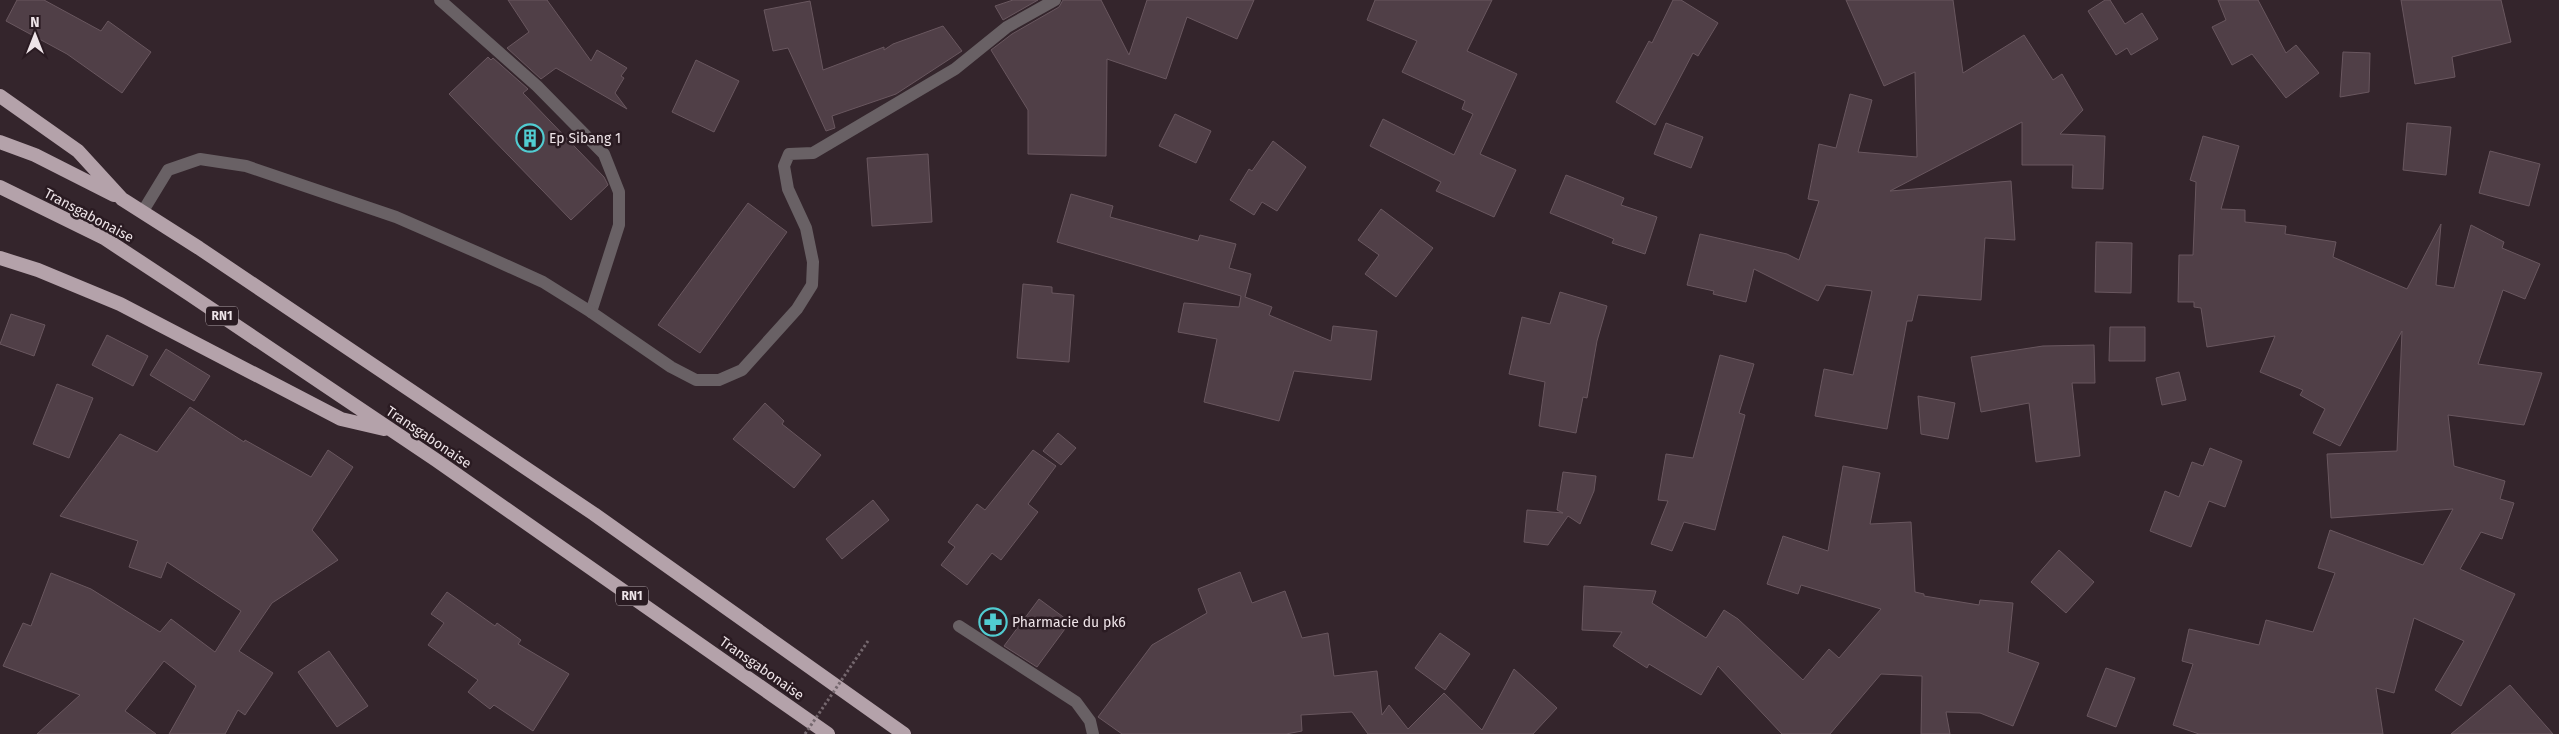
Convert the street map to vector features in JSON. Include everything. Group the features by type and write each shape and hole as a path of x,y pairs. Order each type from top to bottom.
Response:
{"highway":[{"path":"0,96 78,151 122,199"},
{"name":"Transgabonaise","path":"0,142 35,156 143,211 594,514 904,734"},
{"name":"Transgabonaise","path":"0,187 104,238 391,430 828,734"},
{"path":"0,258 38,270 120,304 341,419 391,430"}],"street":[{"path":"440,0 537,86 604,154 618,192 618,225 591,312"},
{"path":"143,211 168,170 200,159 246,166 396,216 543,282 591,312 671,367 696,380 719,380 742,370 797,309 812,285 812,262 806,228 788,189 784,166 789,154 813,153 955,68 1007,27 1055,0"},
{"path":"959,626 1076,702 1090,722 1093,734"}],"path":[{"path":"805,734 868,641"}],"building":[{"path":"17,0 44,0 101,31 108,21 151,52 122,93 67,54 6,21"},
{"path":"508,0 547,0 591,61 597,50 627,68 621,76 624,78 615,93 627,109 556,68 541,79 507,48 529,32"},
{"path":"1013,0 1038,0 1003,20 995,6"},
{"path":"1063,0 1101,0 1129,55 1147,0 1254,0 1237,39 1187,17 1166,79 1107,59 1106,156 1028,154 1028,110 991,50 1012,34 1059,7"},
{"path":"1375,0 1492,0 1467,51 1517,74 1480,154 1516,170 1494,217 1436,191 1441,182 1370,146 1383,119 1454,155 1473,114 1462,109 1465,101 1402,72 1417,41 1367,20"},
{"path":"1673,0 1681,0 1718,23 1698,56 1693,53 1655,125 1616,102 1649,41 1652,43"},
{"path":"1846,0 1953,0 1963,73 2024,35 2053,80 2062,74 2083,110 2060,134 2105,136 2103,189 2072,188 2073,165 2022,165 2022,122 1890,191 2011,181 2015,240 1985,238 1981,300 1918,295 1912,321 1907,321 1887,429 1815,416 1824,369 1853,375 1872,291 1826,285 1818,301 1754,269 1746,302 1713,294 1714,291 1687,285 1700,234 1787,254 1799,260 1819,201 1808,199 1819,144 1836,148 1850,94 1872,100 1858,152 1917,157 1915,72 1884,86"},
{"path":"2105,0 2110,0 2125,24 2142,13 2158,39 2131,55 2127,48 2116,55 2088,11"},
{"path":"2218,0 2258,0 2286,53 2296,45 2319,73 2286,98 2252,54 2232,65 2212,27 2226,20"},
{"path":"2401,0 2501,0 2511,42 2452,57 2455,77 2415,84"},
{"path":"810,1 823,70 884,47 884,50 893,44 943,26 962,51 896,94 832,116 835,128 826,131 788,48 773,51 764,10"},
{"path":"2343,52 2370,53 2369,92 2340,97"},
{"name":"Ep Sibang 1","path":"488,57 491,60 493,58 528,89 523,93 604,177 608,185 571,220 449,94"},
{"path":"696,60 739,81 714,132 672,112"},
{"path":"1175,114 1211,131 1196,163 1159,146"},
{"path":"1666,123 1703,137 1691,168 1654,154"},
{"path":"2407,123 2451,127 2446,175 2403,170"},
{"path":"2203,136 2239,146 2221,209 2245,210 2245,222 2286,226 2285,234 2336,242 2333,257 2407,289 2441,224 2436,285 2454,288 2471,225 2504,242 2502,248 2540,264 2525,299 2503,290 2478,364 2542,373 2524,425 2448,415 2454,466 2505,481 2500,499 2514,503 2502,539 2481,532 2460,569 2515,594 2461,706 2435,690 2464,641 2414,618 2394,693 2376,688 2383,734 2199,734 2173,725 2193,664 2182,661 2189,629 2259,645 2266,620 2313,632 2335,573 2318,568 2330,530 2423,565 2453,509 2331,518 2327,454 2397,451 2402,331 2340,446 2313,433 2325,409 2300,395 2303,390 2260,372 2275,336 2207,347 2201,308 2194,307 2194,302 2178,302 2179,255 2193,255 2196,182 2190,180"},
{"path":"1273,141 1306,167 1277,211 1262,202 1254,215 1230,200 1249,169 1252,171"},
{"path":"2490,151 2540,164 2529,206 2479,193"},
{"path":"928,154 932,222 872,226 867,158"},
{"path":"1566,175 1624,198 1621,205 1657,217 1645,254 1612,243 1614,239 1550,213"},
{"path":"1071,194 1113,206 1110,217 1198,241 1200,235 1236,244 1229,268 1251,274 1245,297 1272,307 1269,315 1331,341 1333,326 1377,331 1371,380 1294,371 1279,421 1204,402 1217,339 1178,332 1184,303 1239,307 1241,296 1057,242"},
{"path":"748,203 787,232 700,353 658,325"},
{"path":"1381,209 1433,248 1396,297 1365,274 1379,255 1358,240"},
{"path":"2096,242 2132,243 2131,293 2095,292"},
{"path":"1023,284 1052,287 1052,293 1074,295 1069,362 1017,358"},
{"path":"1560,292 1607,306 1597,341 1587,398 1583,397 1576,433 1539,426 1545,382 1509,374 1522,317 1550,324"},
{"path":"11,314 45,325 34,356 0,344"},
{"path":"2110,327 2145,327 2145,361 2109,361"},
{"path":"107,335 148,356 133,386 92,365"},
{"path":"2094,345 2095,383 2072,383 2080,456 2036,462 2029,403 1981,412 1971,357 2043,346"},
{"path":"166,349 210,376 194,401 150,375"},
{"path":"1720,355 1754,364 1739,413 1745,415 1715,530 1684,522 1672,551 1651,544 1668,501 1658,500 1666,454 1693,458"},
{"path":"2179,372 2186,400 2162,405 2156,378"},
{"path":"57,384 93,398 69,458 33,444"},
{"path":"1918,396 1955,403 1948,439 1921,434"},
{"path":"765,403 784,421 782,424 821,455 794,488 733,439"},
{"path":"190,407 244,442 245,440 311,477 328,450 353,467 312,530 338,560 272,603 239,651 273,673 245,715 238,710 225,734 169,734 196,686 164,661 125,711 156,734 37,734 80,695 3,666 23,623 31,626 51,573 91,589 160,632 171,619 215,652 241,611 167,562 161,578 129,567 138,541 60,516 120,434 157,452"},
{"path":"1058,433 1076,448 1061,465 1043,451"},
{"path":"2210,448 2242,461 2225,507 2209,501 2191,547 2150,531 2165,491 2179,497 2192,462 2203,466"},
{"path":"1033,450 1056,466 1028,504 1038,512 1001,560 992,553 967,585 941,565 955,547 948,542 977,504 985,510"},
{"path":"1843,466 1880,473 1870,524 1911,522 1915,592 1924,594 1924,596 1979,605 1980,600 2013,603 2008,652 2039,663 2013,726 1980,713 1946,712 1950,734 1921,734 1922,676 1881,674 1830,734 1782,734 1718,666 1701,695 1649,664 1647,668 1613,646 1622,632 1582,630 1584,586 1656,591 1652,603 1706,638 1724,610 1738,619 1803,680 1829,649 1839,658 1881,609 1801,585 1798,594 1767,584 1783,536 1828,551"},
{"path":"1563,472 1596,476 1594,491 1580,524 1568,516 1548,545 1524,542 1527,510 1563,513 1557,510"},
{"path":"873,500 889,520 842,559 826,539"},
{"path":"2059,550 2094,582 2066,613 2031,582"},
{"path":"1240,572 1252,603 1285,591 1302,638 1328,633 1334,676 1377,671 1382,715 1389,705 1408,729 1444,693 1482,730 1514,669 1557,708 1533,734 1368,734 1352,712 1301,715 1302,731 1286,734 1122,734 1098,717 1152,645 1207,613 1198,589"},
{"path":"447,592 495,626 497,623 521,640 518,644 569,674 533,731 494,705 490,709 468,692 478,680 428,645 444,623 431,614"},
{"path":"1039,599 1070,622 1037,667 1004,646"},
{"path":"1440,633 1470,654 1445,690 1415,668"},
{"path":"329,651 368,706 337,727 298,672"},
{"path":"2106,668 2135,678 2116,727 2087,716"},
{"path":"2510,685 2553,734 2451,734"}],"place":[{"name":"Ep Sibang 1","path":"530,138"},
{"name":"Pharmacie du pk6","path":"993,622"}]}
